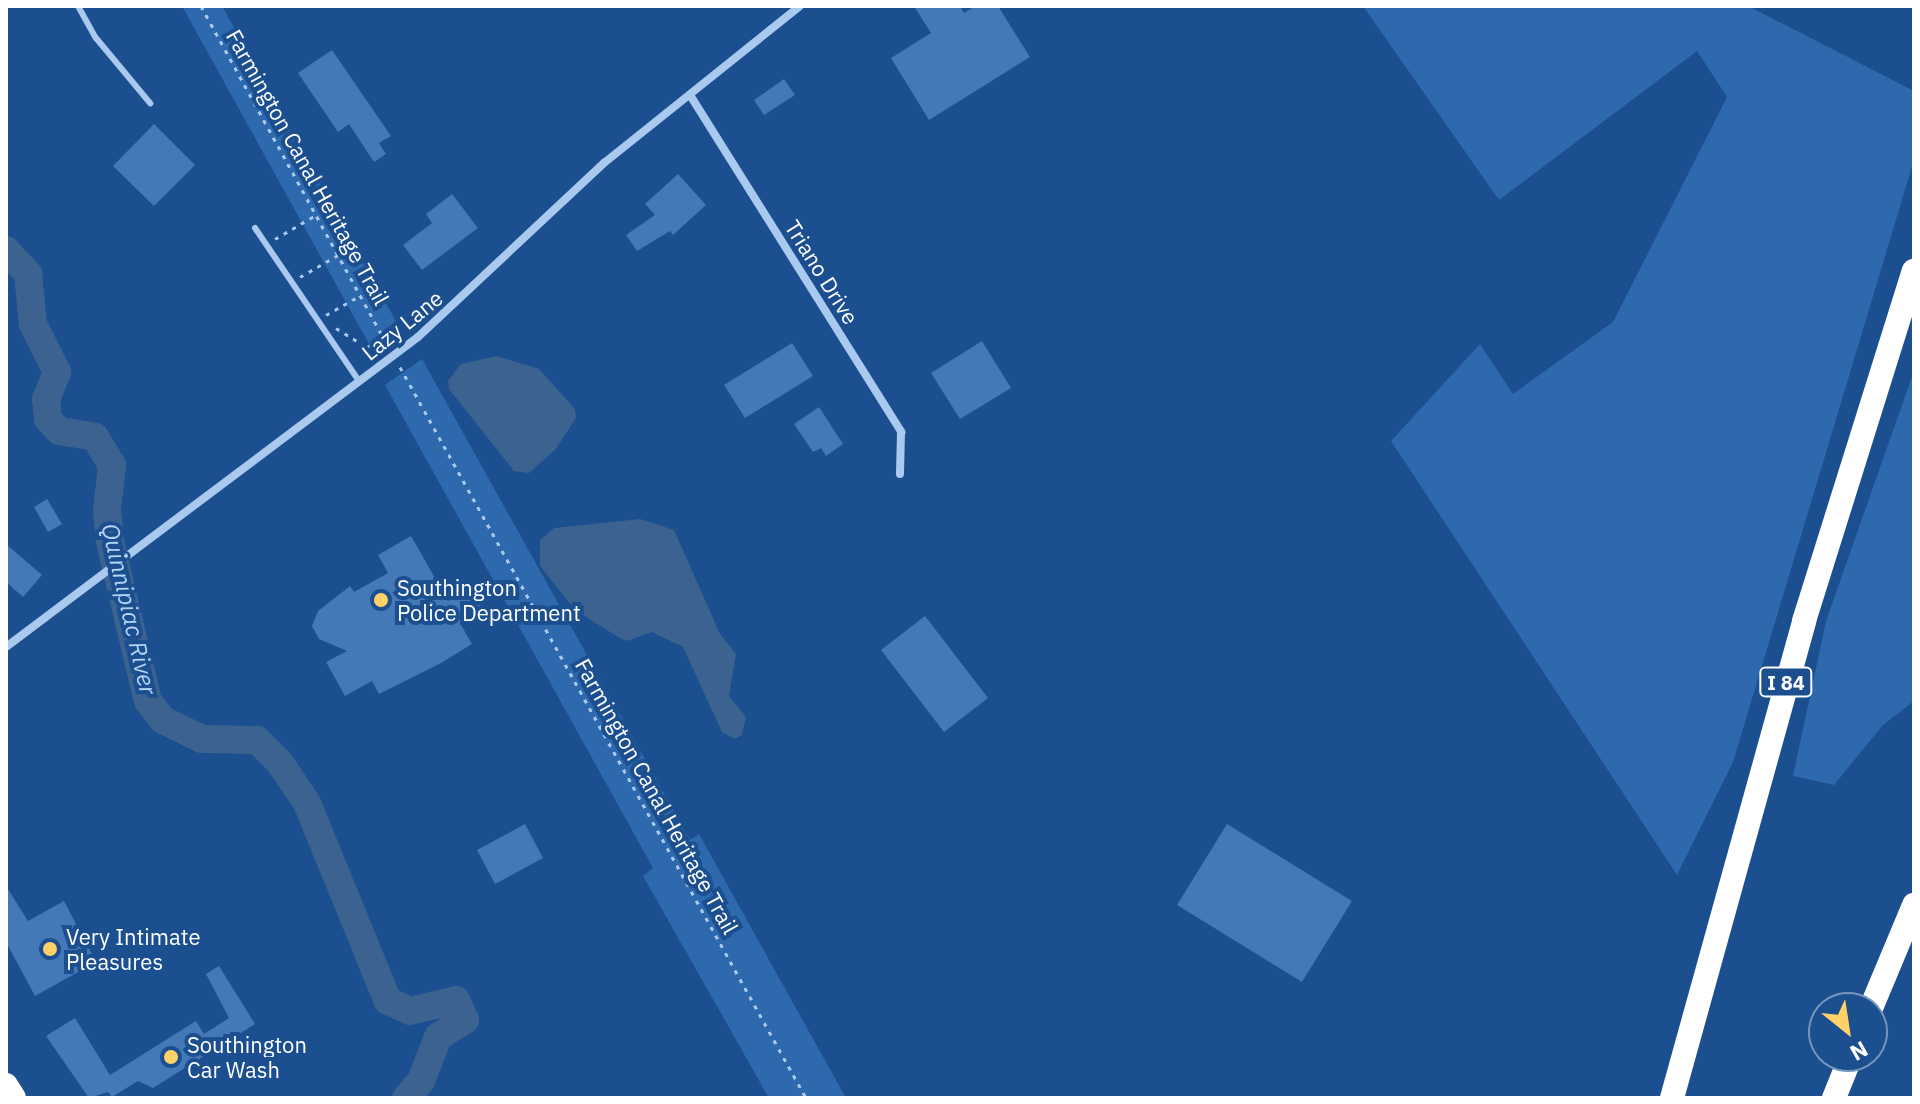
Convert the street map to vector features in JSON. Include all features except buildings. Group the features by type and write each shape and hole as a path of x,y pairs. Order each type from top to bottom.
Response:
{"highway":[{"name":"I 84","path":"1672,1098 1804,621 1914,271"},
{"path":"1878,992 1914,905"},
{"path":"1834,1098 1845,1072"},
{"path":"6,1085 14,1098"}],"street":[{"name":"Lazy Lane","path":"6,647 394,356 446,314 604,163 800,6"},
{"name":"Triano Drive","path":"690,95 901,432 900,474"}],"lane":[{"path":"78,6 96,38 150,103"},
{"path":"255,228 323,321 359,381"}],"path":[{"name":"Farmington Canal Heritage Trail","path":"201,6 806,1098"},
{"path":"267,244 316,215"},
{"path":"295,280 338,255"},
{"path":"361,295 323,321 367,347 384,339"}],"shaded area":[{"path":"182,6 222,6 402,332 374,353"},
{"path":"1363,6 1748,6 1914,91 1914,160 1733,762 1677,875 1391,441 1480,344 1513,394 1613,322 1727,97 1697,51 1499,200"},
{"path":"497,356 539,369 575,409 576,418 555,450 529,473 514,471 449,389 448,381 461,364"},
{"path":"422,359 690,840 699,834 846,1098 769,1098 643,876 653,868 385,385"},
{"path":"1914,371 1914,701 1883,725 1834,785 1793,776 1826,621"},
{"path":"640,519 674,530 720,634 736,654 729,696 746,717 742,735 735,739 722,732 683,647 652,632 627,641 618,637 575,610 540,566 540,540 554,528"}],"waterway":[{"name":"Quinnipiac River","path":"6,250 28,274 33,324 57,372 46,399 48,419 59,431 95,437 112,465 107,511 110,542 148,701 163,720 202,739 257,740 280,763 307,803 388,1001 410,1011 456,1000 465,1020 438,1037 421,1081 406,1098"}],"place":[{"name":"Southington Police Department","path":"381,600"},
{"name":"Very Intimate Pleasures","path":"50,949"},
{"name":"Southington Car Wash","path":"171,1057"}]}
